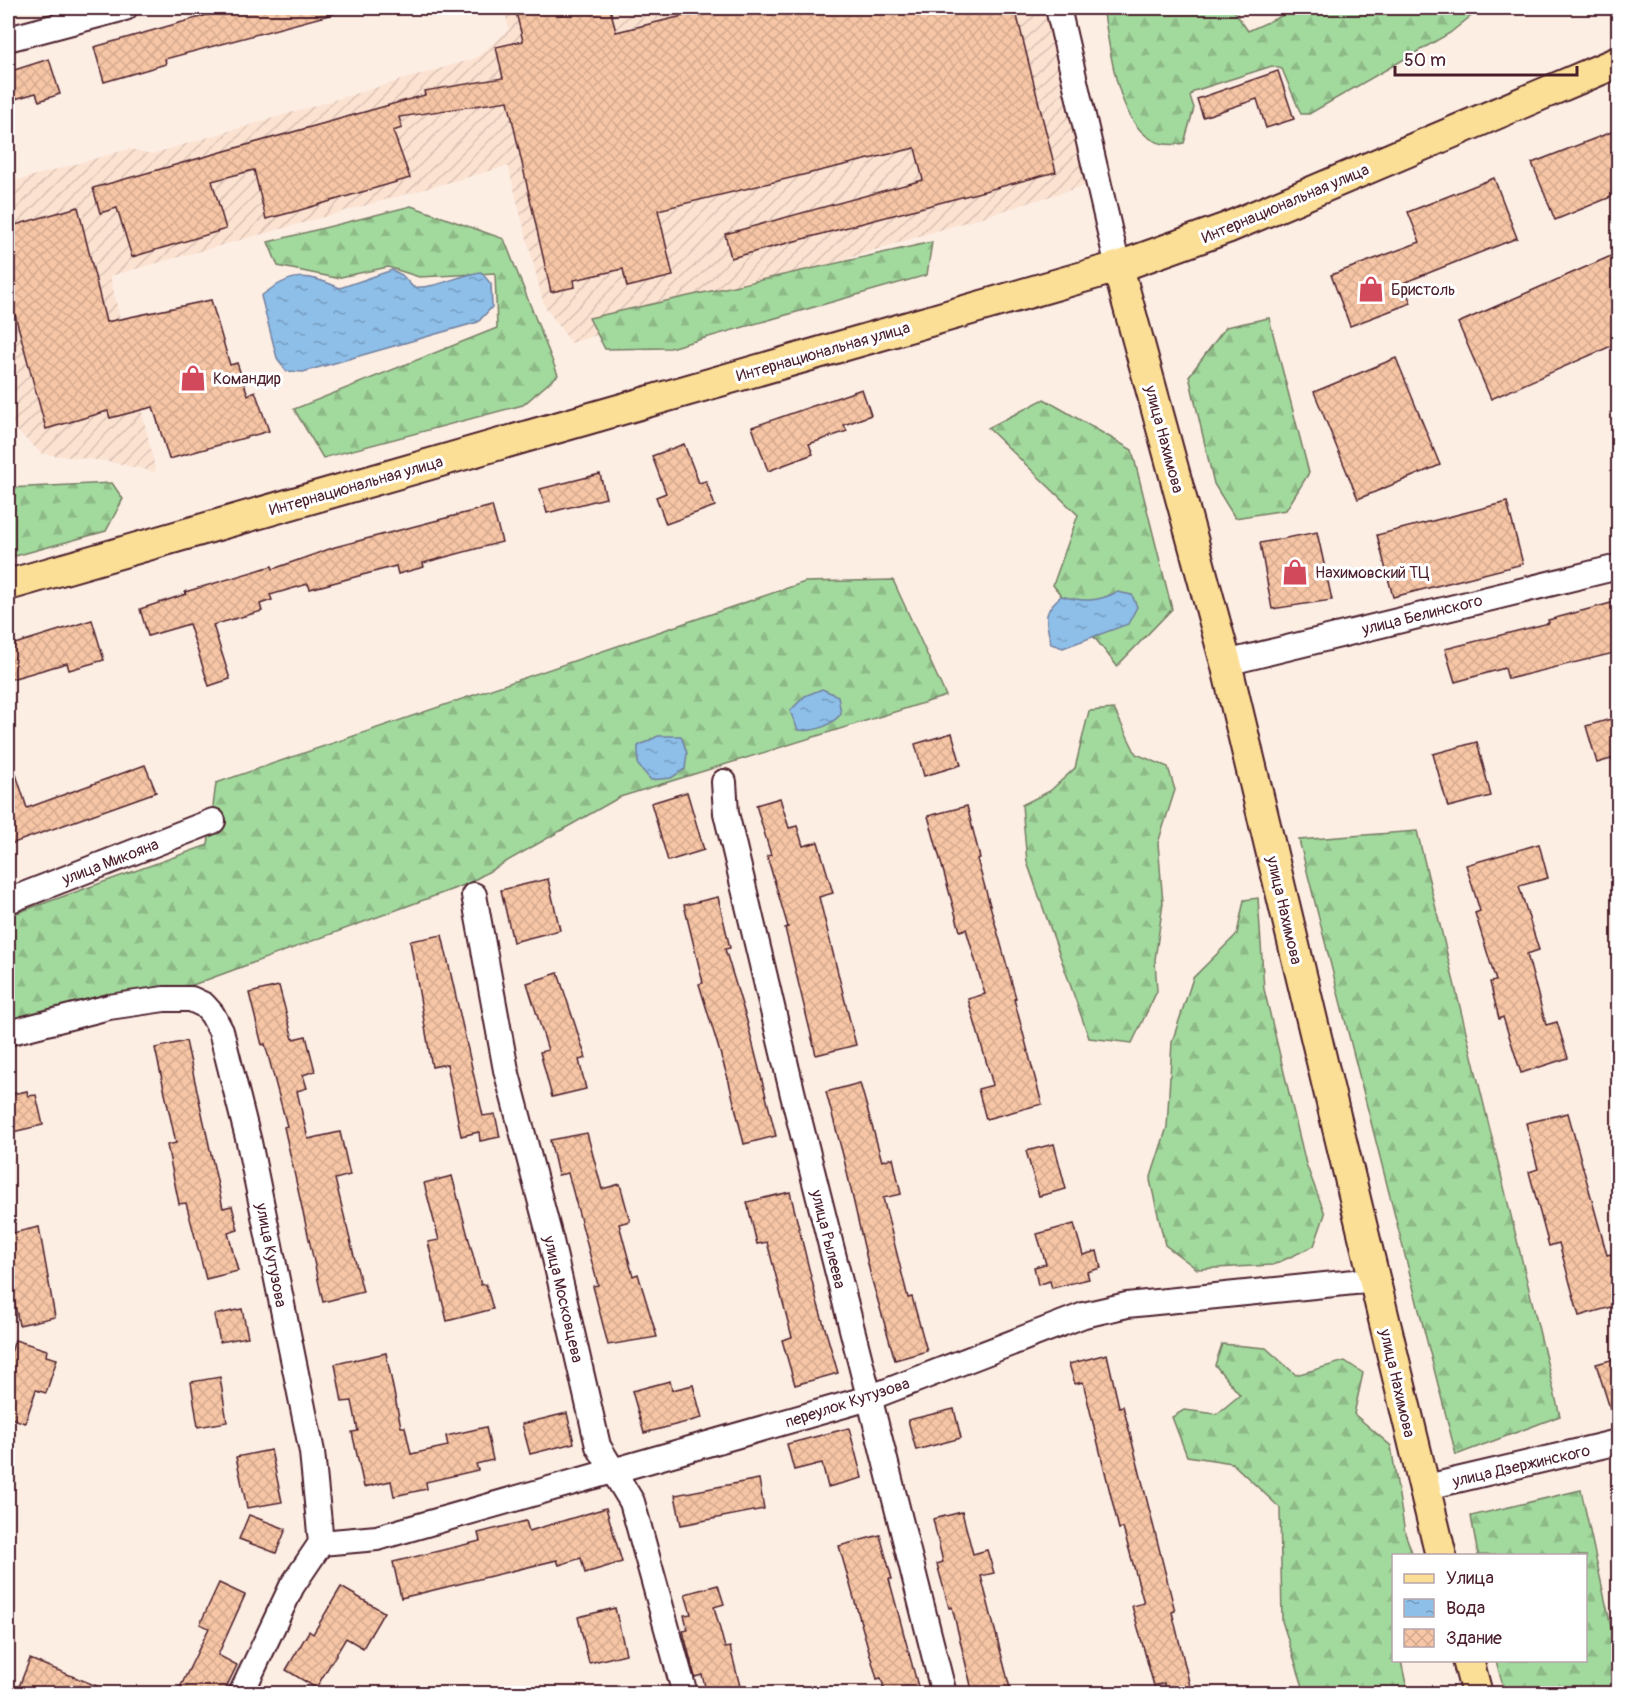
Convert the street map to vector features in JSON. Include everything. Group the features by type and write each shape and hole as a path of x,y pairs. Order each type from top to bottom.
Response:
{"main road":[{"name":"Интернациональная улица","path":"8,585 1118,267 1227,228 1618,62"},
{"name":"улица Нахимова","path":"1118,267 1226,663 1440,1554"},
{"path":"1469,1662 1477,1694"}],"street":[{"path":"8,39 125,8"},
{"path":"1058,8 1118,267"},
{"name":"улица Белинского","path":"1226,663 1618,567"},
{"name":"улица Рылеева","path":"724,782 726,813 731,836 869,1398 945,1694"},
{"name":"улица Микояна","path":"8,901 213,821"},
{"name":"улица Московцева","path":"474,895 506,1070 551,1241 598,1446 632,1502 685,1694"},
{"name":"улица Кутузова","path":"8,1033 109,1007 164,999 191,999 204,1005 212,1014 221,1031 266,1222 312,1452 321,1543"},
{"name":"переулок Кутузова","path":"321,1543 377,1538 613,1473 869,1398 1084,1315 1127,1305 1374,1280"},
{"name":"улица Дзержинского","path":"1423,1488 1618,1442"},
{"path":"241,1694 292,1586 321,1543"}],"shaded area":[{"path":"504,8 1058,8 1100,181 571,343 544,305 508,166 110,276 156,472 106,461 42,454 13,427 8,417 8,183 129,149 152,154 476,58 509,30"}],"green space":[{"path":"1103,8 1232,8 1248,31 1299,8 1481,8 1450,33 1309,114 1301,114 1282,69 1272,66 1194,91 1190,96 1194,108 1184,143 1162,144 1145,135 1131,118 1115,73"},
{"path":"411,206 504,239 558,375 523,405 323,458 294,409 497,328 495,273 419,277 388,267 336,278 278,266 268,242"},
{"path":"932,242 927,275 670,348 605,349 589,318"},
{"path":"1269,318 1309,473 1286,510 1235,518 1214,484 1189,376 1226,327"},
{"path":"1044,399 1132,450 1172,609 1117,666 1053,585 1078,515 988,428"},
{"path":"112,483 123,499 106,531 8,558 8,488"},
{"path":"893,580 946,696 620,797 467,884 190,986 8,1025 8,916 208,845 216,783 805,582"},
{"path":"1114,709 1136,754 1168,767 1175,790 1158,843 1163,903 1155,960 1157,991 1132,1043 1089,1038 1027,862 1022,805 1050,791 1075,768 1089,711"},
{"path":"1417,831 1560,1416 1456,1455 1299,840"},
{"path":"1258,898 1264,989 1306,1164 1325,1214 1314,1246 1273,1265 1197,1269 1165,1245 1150,1180 1167,1127 1172,1042 1193,978 1237,934 1244,900"},
{"path":"1222,1344 1266,1348 1296,1375 1345,1361 1363,1373 1354,1414 1391,1446 1405,1533 1413,1554 1392,1554 1392,1662 1401,1662 1408,1693 1305,1693 1282,1621 1280,1508 1232,1463 1187,1456 1172,1417 1184,1410 1217,1414 1240,1395 1215,1365"},
{"path":"1581,1490 1618,1659 1618,1693 1505,1693 1496,1662 1587,1662 1587,1554 1478,1554 1471,1516"}],"water":[{"path":"392,270 402,275 413,287 430,286 481,272 491,284 492,307 478,322 303,372 286,371 277,358 261,296 290,279 299,277 340,288"},
{"path":"1117,592 1132,595 1137,607 1128,624 1063,648 1051,644 1048,612 1061,596 1090,600"},
{"path":"822,689 838,696 841,714 821,728 798,730 790,711 805,696"},
{"path":"658,736 681,736 687,753 685,769 671,778 651,780 638,765 638,746"}],"building":[{"path":"232,8 332,8 333,14 165,59 166,64 104,82 94,47"},
{"path":"515,8 610,8 616,32 716,8 1015,8 1056,172 731,258 725,234 923,180 915,148 658,210 673,276 627,287 623,269 574,280 575,287 551,292 508,101 399,117 402,128 393,131 410,178 297,211 266,219 254,170 212,181 226,229 132,257 117,208 100,213 93,188 425,95 424,91 503,78 496,47 523,41"},
{"path":"49,59 60,94 39,101 36,93 8,101 8,72"},
{"path":"1278,71 1294,119 1266,128 1257,99 1203,117 1197,99"},
{"path":"1614,131 1618,141 1618,194 1555,220 1532,163"},
{"path":"1494,178 1517,238 1403,283 1411,303 1350,326 1331,275 1420,242 1408,212"},
{"path":"78,207 106,322 211,300 230,365 237,363 248,395 255,391 269,431 169,459 153,407 110,418 108,411 46,429 8,289 8,227"},
{"path":"1618,253 1618,343 1491,399 1458,323"},
{"path":"1396,358 1440,465 1358,499 1314,392"},
{"path":"862,389 871,415 844,425 847,431 809,444 813,454 768,471 752,427"},
{"path":"684,444 699,483 706,481 715,506 666,524 656,497 666,493 652,456"},
{"path":"600,474 606,498 547,513 540,489"},
{"path":"1507,502 1523,564 1393,597 1377,535"},
{"path":"492,506 502,542 423,563 424,567 398,574 396,566 310,589 308,584 270,595 272,600 260,604 262,611 213,625 230,679 209,686 189,624 148,636 140,609 186,594 185,592 272,566 273,569 335,547"},
{"name":"Нахимовский ТЦ","path":"1317,532 1332,600 1272,609 1260,543"},
{"path":"1615,602 1618,613 1618,652 1508,679 1505,668 1455,682 1445,649 1549,623 1548,620"},
{"path":"92,620 104,660 69,670 67,663 8,680 8,646"},
{"path":"1618,717 1618,757 1597,763 1586,726"},
{"path":"952,733 961,765 924,776 915,744"},
{"path":"1477,742 1491,796 1448,807 1433,754"},
{"path":"11,759 27,808 145,765 156,792 8,845 8,760"},
{"path":"687,792 704,850 668,861 651,803"},
{"path":"780,798 789,828 797,826 803,846 818,842 833,893 819,897 856,1045 816,1055 785,928 788,927 767,856 771,855 756,805"},
{"path":"967,806 980,858 977,859 1016,998 1014,999 1042,1104 986,1119 978,1089 993,1085 968,999 985,994 966,929 960,931 928,816"},
{"path":"1539,844 1548,878 1519,886 1539,950 1527,954 1546,1025 1557,1022 1568,1058 1521,1073 1503,1017 1499,1019 1490,982 1496,981 1475,913 1480,911 1466,865"},
{"path":"548,879 560,930 513,942 501,890"},
{"path":"718,897 730,948 725,949 747,1021 776,1136 744,1144 729,1082 699,984 703,983 684,905"},
{"path":"442,935 483,1116 495,1114 500,1137 480,1141 479,1132 461,1136 447,1064 432,1067 410,941"},
{"path":"558,973 586,1058 579,1060 586,1089 552,1097 540,1052 548,1050 527,983"},
{"path":"279,986 293,1039 306,1036 315,1071 303,1075 307,1088 297,1091 308,1139 340,1132 350,1175 335,1179 363,1292 323,1302 284,1127 287,1126 249,993"},
{"path":"186,1041 223,1208 232,1206 238,1230 228,1233 238,1271 206,1279 186,1203 179,1204 167,1145 176,1143 155,1048"},
{"path":"860,1083 882,1161 893,1158 901,1194 883,1198 908,1298 912,1297 927,1351 895,1360 871,1277 826,1092"},
{"path":"27,1091 28,1096 36,1095 43,1125 8,1133 8,1095"},
{"path":"1568,1113 1607,1255 1611,1254 1618,1284 1618,1305 1579,1316 1559,1243 1549,1246 1529,1172 1538,1169 1526,1123"},
{"path":"587,1133 602,1189 620,1184 630,1221 619,1224 633,1276 638,1274 657,1337 608,1345 593,1286 598,1285 568,1173 558,1175 550,1140"},
{"path":"1054,1144 1066,1189 1039,1196 1026,1151"},
{"path":"452,1176 481,1285 486,1284 493,1309 447,1321 428,1242 439,1240 424,1183"},
{"path":"790,1192 817,1301 838,1373 795,1385 782,1340 792,1337 767,1242 757,1244 747,1202"},
{"path":"1074,1224 1083,1255 1097,1251 1101,1268 1087,1272 1089,1279 1052,1288 1050,1281 1038,1285 1034,1267 1046,1264 1037,1234"},
{"path":"39,1227 55,1317 19,1325 8,1270 8,1234"},
{"path":"242,1309 248,1337 220,1342 214,1315"},
{"path":"15,1340 47,1350 46,1356 57,1359 46,1393 36,1390 25,1423 8,1417 8,1362"},
{"path":"386,1353 401,1427 405,1427 411,1454 448,1446 446,1436 486,1427 493,1460 476,1464 478,1470 426,1482 427,1489 394,1496 391,1481 364,1487 352,1432 358,1431 352,1401 342,1402 335,1364"},
{"path":"1107,1354 1119,1407 1123,1406 1175,1611 1172,1612 1192,1694 1166,1694 1164,1683 1154,1686 1132,1606 1144,1603 1123,1528 1119,1529 1083,1382 1075,1384 1069,1364"},
{"path":"1618,1358 1618,1420 1614,1421 1596,1364"},
{"path":"220,1377 227,1422 198,1427 191,1382"},
{"path":"670,1381 672,1390 693,1385 702,1418 644,1433 632,1391"},
{"path":"954,1409 961,1438 916,1450 908,1420"},
{"path":"567,1413 574,1443 530,1454 522,1424"},
{"path":"849,1428 862,1478 828,1487 822,1463 794,1470 787,1444"},
{"path":"271,1450 282,1502 247,1508 236,1457"},
{"path":"759,1479 764,1509 681,1525 675,1495"},
{"path":"606,1508 622,1562 585,1573 581,1558 559,1565 557,1560 401,1598 393,1562 480,1541 478,1533 526,1521 529,1531"},
{"path":"962,1512 973,1554 987,1550 994,1573 981,1576 1010,1688 989,1694 973,1694 952,1607 949,1608 937,1564 943,1562 933,1519"},
{"path":"249,1515 286,1529 276,1553 239,1539"},
{"path":"880,1535 892,1579 889,1579 920,1694 886,1694 881,1678 877,1679 839,1546"},
{"path":"219,1583 245,1595 218,1655 237,1665 223,1694 177,1694 209,1628 200,1624"},
{"path":"718,1585 724,1604 714,1607 725,1648 730,1647 742,1694 707,1694 702,1675 695,1677 683,1631 688,1630 684,1615 691,1614 685,1594"},
{"path":"341,1587 384,1612 363,1648 346,1638 316,1688 286,1670 309,1631 313,1634"},
{"path":"615,1608 626,1654 589,1663 578,1617"},
{"path":"30,1659 114,1693 114,1694 16,1694"}],"place":[{"name":"Бристоль","path":"1371,289"},
{"name":"Командир","path":"193,378"},
{"name":"Нахимовский ТЦ","path":"1295,572"}]}
